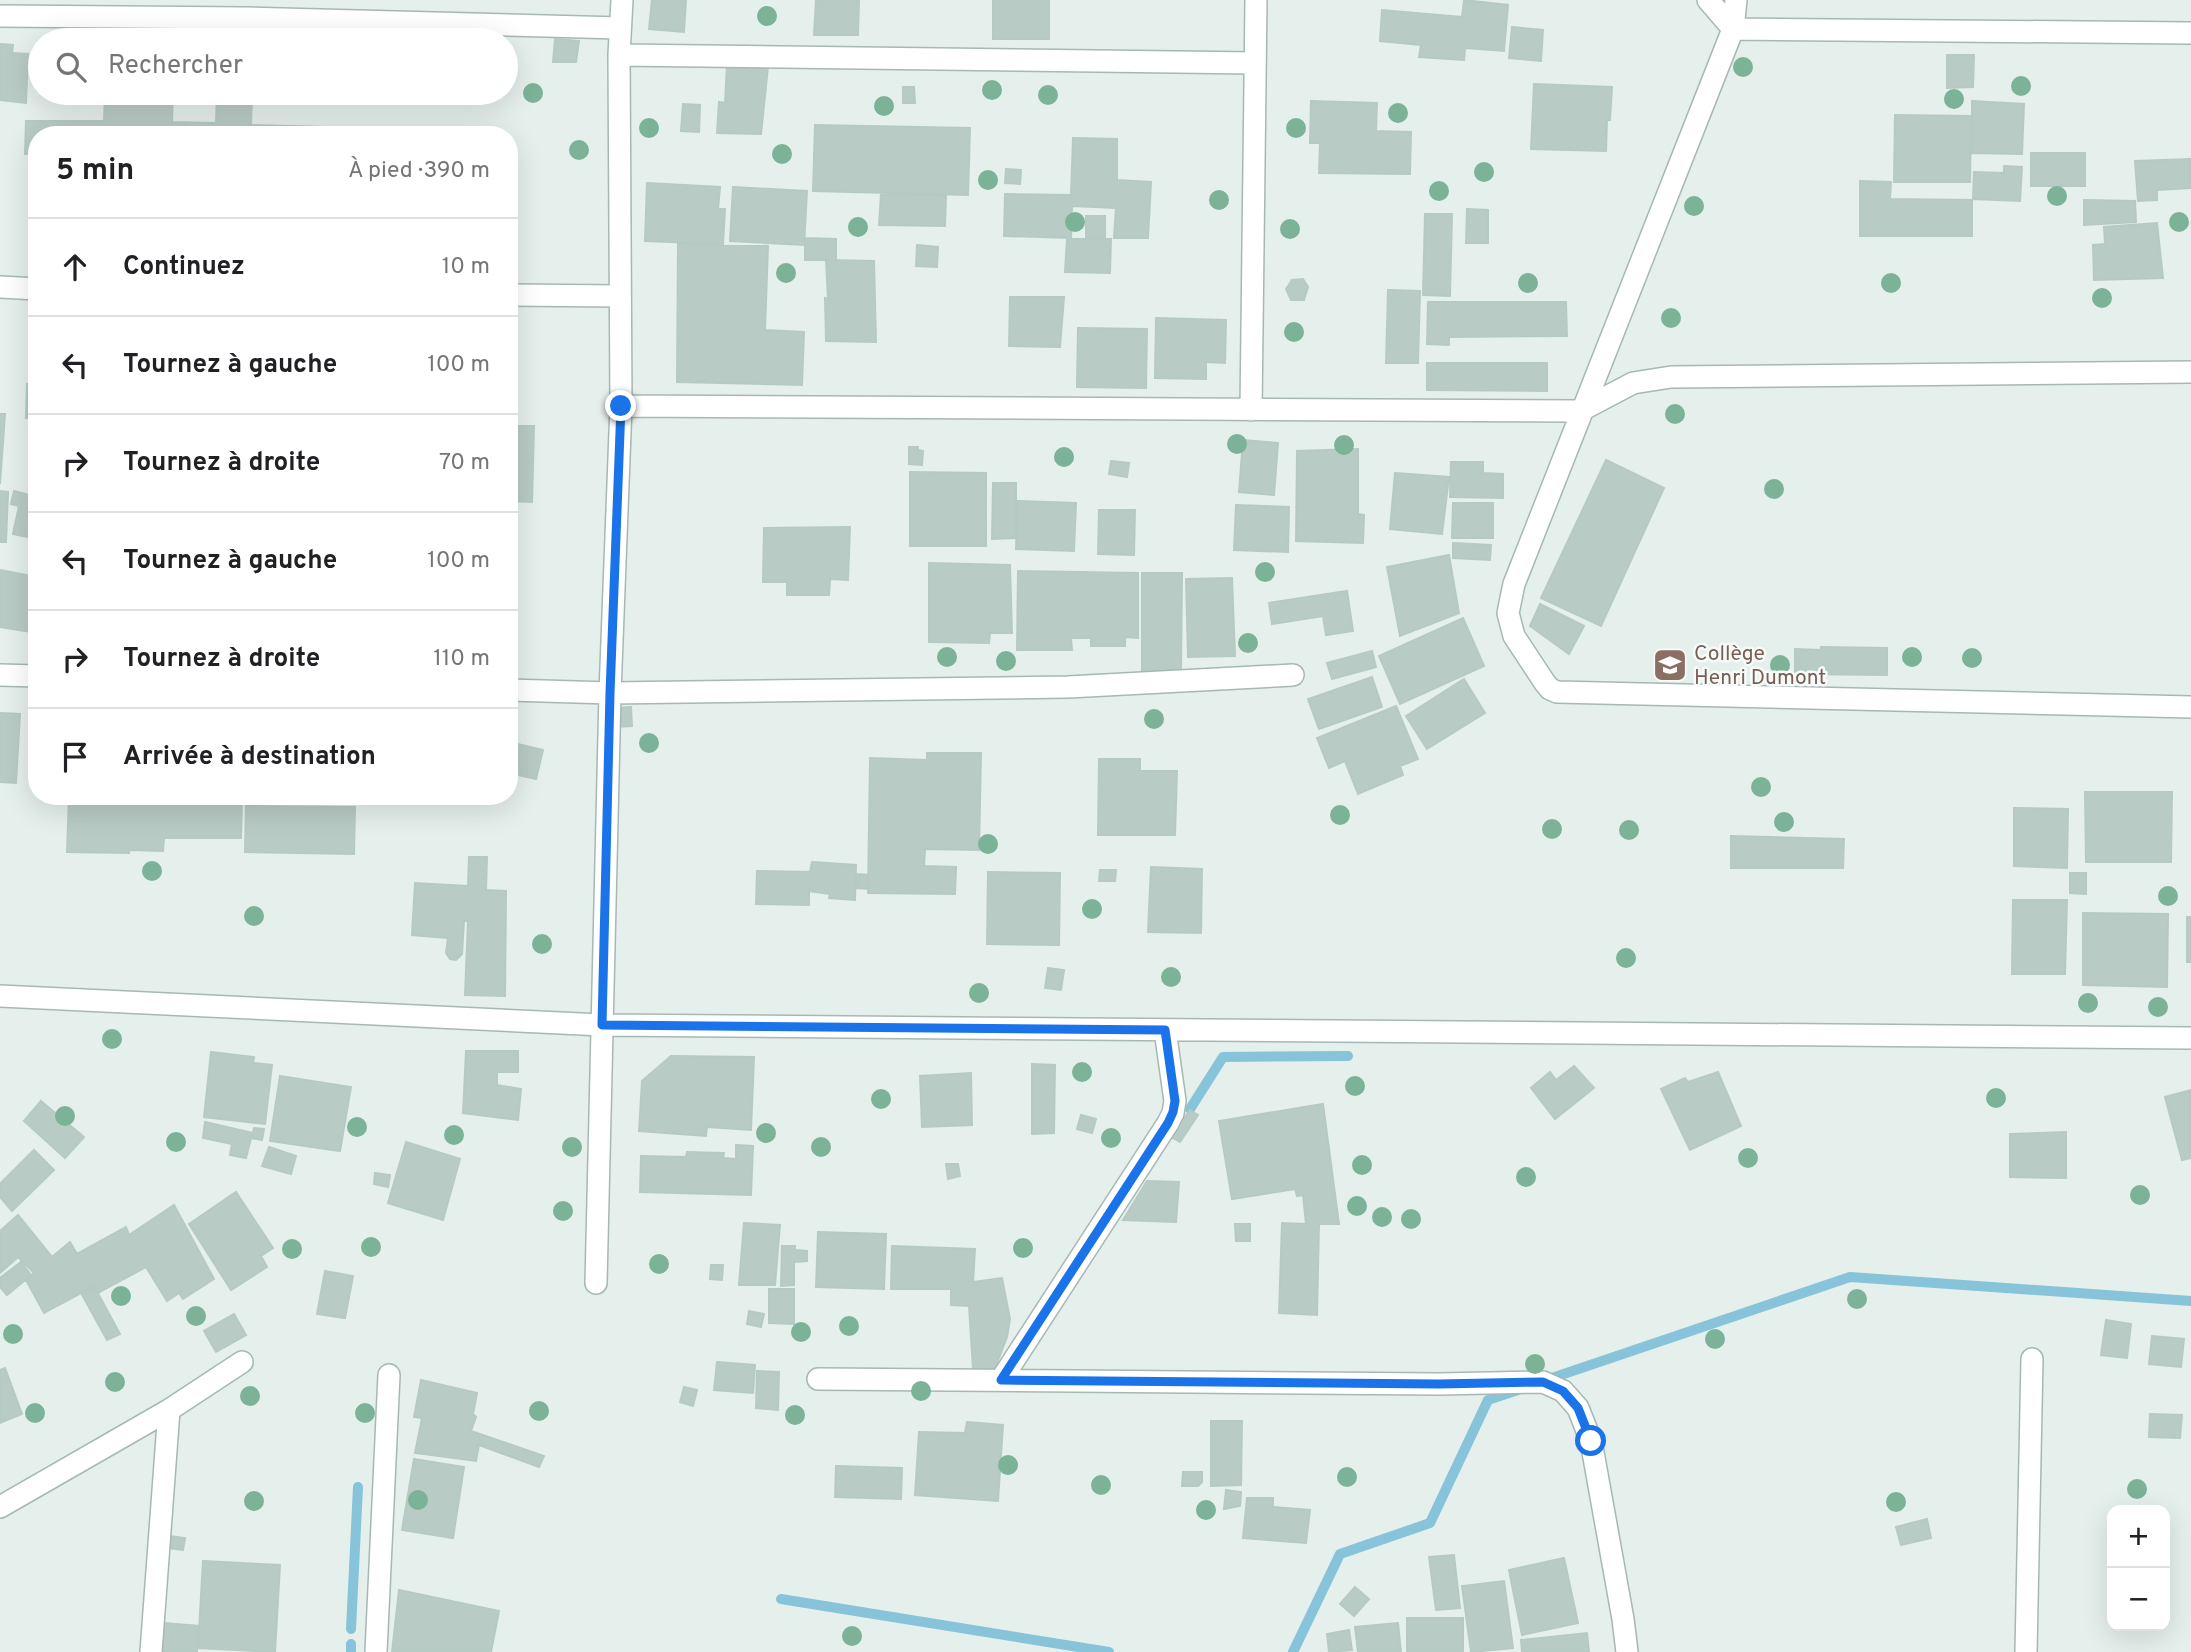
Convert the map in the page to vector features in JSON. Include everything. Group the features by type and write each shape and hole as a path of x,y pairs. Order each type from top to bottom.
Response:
{"street":[{"path":"596,1283 610,693 621,406 619,55 622,0"},
{"path":"1251,410 1256,0"},
{"path":"1708,0 1733,29 2191,33"},
{"path":"1736,0 1733,29 1580,411 1514,584 1508,613 1514,636 1550,689 1557,692 2191,707"},
{"path":"0,16 246,18 620,28"},
{"path":"619,55 1255,63"},
{"path":"0,287 28,289"},
{"path":"518,295 620,296"},
{"path":"621,406 1580,411 1633,383 1671,377 2191,373"},
{"path":"0,675 28,676"},
{"path":"518,690 610,693 1068,687 1293,675"},
{"path":"0,996 602,1025 2191,1038"},
{"path":"1001,1380 1168,1123 1175,1101 1165,1030"},
{"path":"2026,1652 2032,1359"},
{"path":"0,1507 169,1410 243,1362"},
{"path":"376,1652 389,1375"},
{"path":"818,1379 1439,1384 1543,1382 1563,1391 1578,1408 1591,1441 1627,1652"},
{"path":"151,1652 169,1410"}],"building":[{"path":"652,0 686,0 684,32 649,29"},
{"path":"816,0 859,0 858,35 814,35"},
{"path":"993,0 1049,0 1049,39 993,39"},
{"path":"1464,0 1508,5 1504,51 1465,48 1464,60 1419,57 1421,45 1380,41 1382,10 1462,17"},
{"path":"1512,27 1543,30 1541,61 1509,58"},
{"path":"555,39 579,41 576,62 553,62"},
{"path":"0,44 13,45 12,53 28,54 26,103 0,100"},
{"path":"1947,55 1974,55 1973,87 1947,88"},
{"path":"727,65 768,67 761,134 717,133 719,102 725,103"},
{"path":"1534,84 1612,87 1606,151 1531,149"},
{"path":"903,87 914,87 915,103 903,103"},
{"path":"1311,101 1377,103 1376,131 1411,132 1410,174 1319,173 1320,143 1310,143"},
{"path":"1972,101 2024,104 2022,154 1972,153"},
{"path":"683,104 700,105 699,132 681,131"},
{"path":"105,105 173,105 172,122 216,123 217,105 252,105 251,125 288,126 28,126 28,154 25,154 26,121 104,121"},
{"path":"1895,115 1971,116 1970,182 1894,182"},
{"path":"815,125 970,128 968,195 813,191"},
{"path":"1073,138 1117,139 1117,180 1151,182 1148,238 1114,238 1116,208 1072,206 1071,238 1004,236 1005,194 1071,195"},
{"path":"2031,153 2085,153 2085,186 2031,186"},
{"path":"2191,159 2191,188 2157,190 2157,200 2138,201 2135,161"},
{"path":"2004,166 2022,167 2020,201 1973,199 1974,172 2004,173"},
{"path":"1006,169 1021,170 1020,184 1005,183"},
{"path":"1860,181 1891,182 1890,199 1972,200 1972,236 1860,236"},
{"path":"647,183 720,187 718,209 725,209 723,244 645,241"},
{"path":"733,187 807,191 804,245 730,241"},
{"path":"881,194 946,195 945,226 879,225"},
{"path":"2084,200 2135,201 2136,222 2084,225"},
{"path":"1467,209 1488,210 1488,243 1466,243"},
{"path":"1425,214 1452,214 1450,296 1423,295"},
{"path":"1086,216 1105,216 1105,237 1086,237"},
{"path":"2157,223 2163,278 2094,280 2093,245 2105,244 2104,227"},
{"path":"805,238 836,239 836,260 805,260"},
{"path":"1067,239 1111,239 1110,273 1065,272"},
{"path":"678,244 768,246 765,330 804,332 802,385 677,382"},
{"path":"917,245 938,247 937,267 916,266"},
{"path":"826,260 874,261 876,342 826,341"},
{"path":"1303,279 1308,287 1304,300 1291,300 1286,289 1292,280"},
{"path":"1388,290 1420,291 1418,363 1386,363"},
{"path":"1010,297 1064,297 1060,347 1009,346"},
{"path":"1428,302 1566,302 1567,336 1449,337 1449,345 1427,344"},
{"path":"1156,318 1226,320 1225,363 1206,362 1206,379 1155,378"},
{"path":"1078,328 1147,329 1146,388 1077,387"},
{"path":"1427,363 1547,363 1547,391 1427,390"},
{"path":"27,384 28,418 26,418"},
{"path":"0,414 5,414 0,484"},
{"path":"518,426 534,426 532,502 518,501"},
{"path":"1243,440 1278,443 1274,495 1239,492"},
{"path":"909,447 918,447 918,450 923,451 922,465 909,464"},
{"path":"1358,449 1358,514 1364,515 1363,543 1296,541 1297,451"},
{"path":"1606,460 1664,488 1601,626 1541,598"},
{"path":"1111,461 1129,463 1127,477 1109,474"},
{"path":"1451,462 1483,462 1483,473 1503,474 1503,498 1450,497"},
{"path":"910,472 986,473 986,546 910,546"},
{"path":"1395,473 1449,477 1442,534 1390,529"},
{"path":"993,483 1016,483 1016,538 992,539"},
{"path":"0,491 8,492 6,542 0,542"},
{"path":"14,491 28,495 28,537 13,534 19,506 11,504"},
{"path":"1018,501 1076,503 1074,551 1016,549"},
{"path":"1453,503 1493,503 1493,538 1452,538"},
{"path":"1236,505 1289,507 1288,552 1234,550"},
{"path":"1099,510 1135,510 1134,555 1098,554"},
{"path":"850,527 848,580 830,579 829,595 787,595 787,582 763,582 764,528"},
{"path":"1453,543 1491,545 1490,560 1453,558"},
{"path":"1449,555 1459,613 1400,636 1387,567"},
{"path":"929,563 1010,565 1012,633 990,633 989,643 929,642"},
{"path":"0,570 28,575 28,631 0,627"},
{"path":"1018,571 1138,573 1138,638 1125,637 1125,646 1091,646 1091,638 1071,638 1072,650 1017,650"},
{"path":"1142,573 1182,573 1181,672 1142,672"},
{"path":"1232,578 1235,656 1188,657 1186,579"},
{"path":"1347,591 1353,631 1326,635 1323,616 1272,624 1269,603"},
{"path":"1540,604 1584,626 1569,654 1530,626"},
{"path":"1463,618 1484,666 1400,704 1379,656"},
{"path":"1821,647 1887,648 1887,675 1795,674 1795,649 1821,650"},
{"path":"1372,651 1376,667 1332,679 1327,663"},
{"path":"1372,677 1382,707 1319,729 1308,699"},
{"path":"1464,679 1485,713 1427,749 1406,716"},
{"path":"1396,706 1418,759 1400,766 1403,775 1358,794 1345,761 1329,768 1317,738"},
{"path":"631,707 632,726 616,727 615,708"},
{"path":"0,713 20,714 16,783 0,782"},
{"path":"518,744 543,750 536,779 518,775"},
{"path":"927,753 981,753 979,850 925,849 924,866 956,867 955,894 868,893 870,758 927,760"},
{"path":"1099,759 1140,759 1140,771 1177,771 1175,835 1098,835"},
{"path":"2085,792 2172,792 2171,862 2086,862"},
{"path":"69,805 242,805 241,838 164,838 163,851 67,852"},
{"path":"246,806 355,807 354,854 245,852"},
{"path":"2014,808 2068,809 2067,868 2014,866"},
{"path":"1731,836 1844,839 1843,868 1731,868"},
{"path":"469,857 487,857 486,890 506,891 505,996 465,995 468,921 464,921 462,954 456,960 450,959 446,953 448,938 412,935 415,883 468,886"},
{"path":"812,862 856,865 855,900 829,898 830,894 809,891 809,905 756,904 757,871 810,872"},
{"path":"1151,867 1202,869 1201,933 1148,932"},
{"path":"1100,870 1116,870 1115,881 1099,881"},
{"path":"988,872 1060,873 1059,945 987,944"},
{"path":"2070,873 2086,873 2086,894 2070,893"},
{"path":"856,874 869,875 869,889 856,888"},
{"path":"2013,900 2067,900 2065,974 2012,974"},
{"path":"2083,913 2168,914 2167,987 2083,985"},
{"path":"2187,917 2191,917 2191,962 2187,962"},
{"path":"1048,968 1064,970 1061,990 1045,988"},
{"path":"466,1051 518,1051 518,1072 497,1072 497,1085 521,1089 518,1120 463,1113"},
{"path":"211,1052 254,1057 253,1063 272,1065 265,1124 204,1117"},
{"path":"671,1056 754,1057 751,1130 707,1127 706,1136 639,1131 642,1081"},
{"path":"1032,1064 1055,1065 1054,1133 1032,1134"},
{"path":"1574,1066 1594,1088 1555,1119 1531,1088 1550,1072 1556,1080"},
{"path":"1718,1072 1741,1126 1690,1150 1661,1089 1685,1078 1688,1082"},
{"path":"971,1073 972,1125 922,1127 920,1076"},
{"path":"280,1076 351,1087 340,1151 270,1141"},
{"path":"2191,1090 2191,1158 2182,1160 2165,1097"},
{"path":"41,1101 84,1137 65,1158 24,1121"},
{"path":"1323,1104 1339,1224 1319,1224 1317,1315 1279,1313 1282,1223 1306,1224 1303,1195 1297,1196 1295,1189 1232,1199 1219,1121"},
{"path":"1190,1110 1198,1115 1180,1142 1171,1137"},
{"path":"1081,1115 1096,1119 1092,1133 1077,1129"},
{"path":"205,1122 253,1133 254,1128 264,1129 262,1140 251,1138 246,1158 230,1155 232,1144 203,1138"},
{"path":"2066,1132 2066,1178 2010,1177 2010,1134"},
{"path":"406,1142 460,1159 443,1220 388,1203"},
{"path":"736,1145 753,1146 751,1195 640,1192 641,1156 686,1157 687,1152 724,1153 723,1158 736,1159"},
{"path":"269,1147 296,1156 291,1174 262,1166"},
{"path":"34,1150 54,1170 12,1211 0,1197 0,1184"},
{"path":"946,1164 958,1164 960,1176 948,1179"},
{"path":"375,1173 390,1175 388,1187 374,1184"},
{"path":"1147,1181 1179,1182 1176,1222 1123,1220"},
{"path":"236,1192 273,1248 261,1256 267,1267 231,1290 189,1224"},
{"path":"174,1205 214,1279 183,1299 179,1293 167,1301 146,1267 98,1293 94,1286 44,1313 26,1280 34,1273 18,1257 0,1273 0,1231 18,1215 52,1257 70,1242 77,1254 126,1227 129,1235"},
{"path":"744,1223 780,1225 775,1285 739,1285"},
{"path":"1235,1224 1250,1224 1250,1241 1236,1241"},
{"path":"818,1232 886,1234 884,1289 816,1287"},
{"path":"782,1246 795,1246 795,1250 807,1251 807,1261 794,1262 794,1285 781,1286"},
{"path":"892,1246 975,1249 973,1282 1002,1278 1010,1319 1007,1337 995,1368 973,1368 969,1306 951,1305 951,1289 891,1289"},
{"path":"21,1262 31,1275 7,1295 0,1287 0,1278"},
{"path":"711,1265 723,1265 722,1280 710,1279"},
{"path":"325,1271 353,1276 345,1318 317,1314"},
{"path":"94,1286 120,1334 107,1340 81,1293"},
{"path":"769,1289 794,1289 794,1324 769,1323"},
{"path":"749,1311 764,1314 761,1327 747,1324"},
{"path":"234,1314 246,1335 216,1352 204,1331"},
{"path":"2106,1320 2131,1324 2127,1358 2101,1355"},
{"path":"2152,1336 2184,1339 2181,1367 2149,1364"},
{"path":"717,1362 755,1365 753,1393 714,1390"},
{"path":"5,1368 22,1414 0,1423 0,1370"},
{"path":"757,1371 779,1372 778,1410 756,1408"},
{"path":"421,1380 477,1393 473,1414 476,1417 471,1431 544,1456 539,1467 479,1445 476,1461 415,1453 422,1418 414,1417"},
{"path":"684,1387 697,1390 693,1406 680,1402"},
{"path":"2150,1414 2182,1415 2180,1438 2149,1437"},
{"path":"1211,1421 1242,1421 1241,1485 1211,1486"},
{"path":"967,1422 1003,1425 998,1501 915,1495 919,1432 965,1433"},
{"path":"414,1459 464,1467 453,1538 402,1530"},
{"path":"836,1466 902,1468 901,1499 835,1497"},
{"path":"1183,1472 1202,1472 1202,1482 1198,1486 1182,1486"},
{"path":"1226,1490 1241,1492 1240,1506 1224,1509"},
{"path":"1247,1498 1273,1498 1273,1507 1310,1510 1306,1543 1243,1538"},
{"path":"1927,1519 1931,1538 1901,1545 1896,1527"},
{"path":"169,1536 185,1538 183,1550 167,1548"},
{"path":"1454,1555 1460,1608 1436,1610 1429,1557"},
{"path":"1564,1558 1578,1623 1522,1635 1509,1570"},
{"path":"203,1561 280,1565 275,1652 198,1648"},
{"path":"1504,1581 1513,1648 1471,1652 1462,1586"},
{"path":"1355,1587 1369,1599 1354,1616 1340,1604"},
{"path":"399,1590 499,1611 491,1652 392,1652"},
{"path":"1407,1618 1463,1618 1463,1652 1407,1652"},
{"path":"164,1623 199,1626 197,1652 162,1652"},
{"path":"1398,1623 1401,1652 1358,1652 1355,1627"},
{"path":"1349,1630 1352,1650 1329,1652 1327,1634"},
{"path":"1587,1633 1589,1652 1522,1652 1521,1640"}],"waterway":[{"path":"1190,1109 1223,1057 1348,1056"},
{"path":"1543,1381 1850,1277 2191,1301"},
{"path":"1293,1652 1340,1554 1430,1523 1488,1400 1518,1390"},
{"path":"351,1629 358,1487"},
{"path":"781,1599 1109,1652"},
{"path":"351,1644 351,1652"}],"place":[{"name":"Collège Henri Dumont","path":"1670,665"}],"route":[{"path":"621,406 610,693 602,1025 1165,1030 1175,1101 1168,1123 1001,1380 1439,1384 1543,1382 1563,1391 1578,1408 1591,1441"}]}
